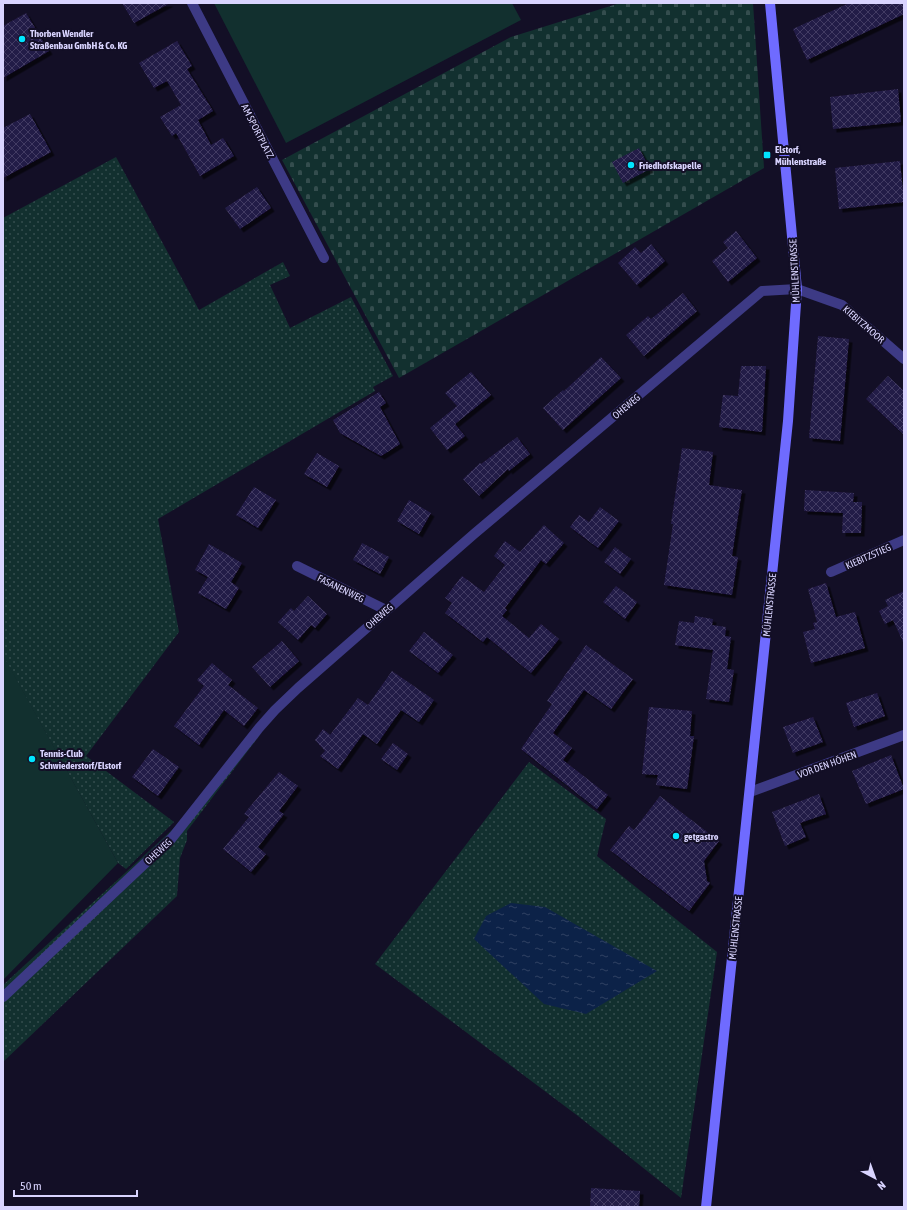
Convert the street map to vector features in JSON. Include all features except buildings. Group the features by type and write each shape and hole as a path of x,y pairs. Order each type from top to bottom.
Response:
{"main road":[{"name":"MÜHLENSTRASSE","path":"706,1207 788,421 797,289 770,3"}],"street":[{"name":"AM SPORTPLATZ","path":"192,3 324,258"},
{"name":"KIEBITZMOOR","path":"797,289 842,305 904,359"},
{"name":"OHEWEG","path":"3,997 172,838 275,710 298,688 474,534 762,291 797,289"},
{"name":"KIEBITZSTIEG","path":"831,572 904,540"},
{"name":"FASANENWEG","path":"297,566 386,610"},
{"name":"VOR DEN HÖHEN","path":"750,792 904,736"}],"green space":[{"path":"214,3 512,3 521,20 286,143"},
{"path":"620,3 753,3 764,168 399,378 282,160 511,37"},
{"path":"116,157 199,310 283,262 290,276 270,285 290,328 351,297 393,376 373,387 375,391 158,519 179,632 86,756 174,822 126,869 118,863 3,656 3,218"},
{"name":"Tennis-Club Schwiederstorf/Elstorf","path":"3,655 118,863 3,980"},
{"path":"263,731 187,831 187,840 180,858 177,896 3,1062 3,985 198,806"},
{"path":"529,762 606,819 597,856 717,952 681,1198 578,1116 375,964"}],"water":[{"path":"511,903 545,907 657,971 586,1014 544,1004 474,939 486,916"}],"place":[{"name":"Thorben Wendler Straßenbau GmbH & Co. KG","path":"22,39"},
{"name":"Elstorf, Mühlenstraße","path":"767,155"},
{"name":"Friedhofskapelle","path":"631,165"},
{"name":"Tennis-Club Schwiederstorf/Elstorf","path":"32,759"},
{"name":"getgastro","path":"676,836"}]}
